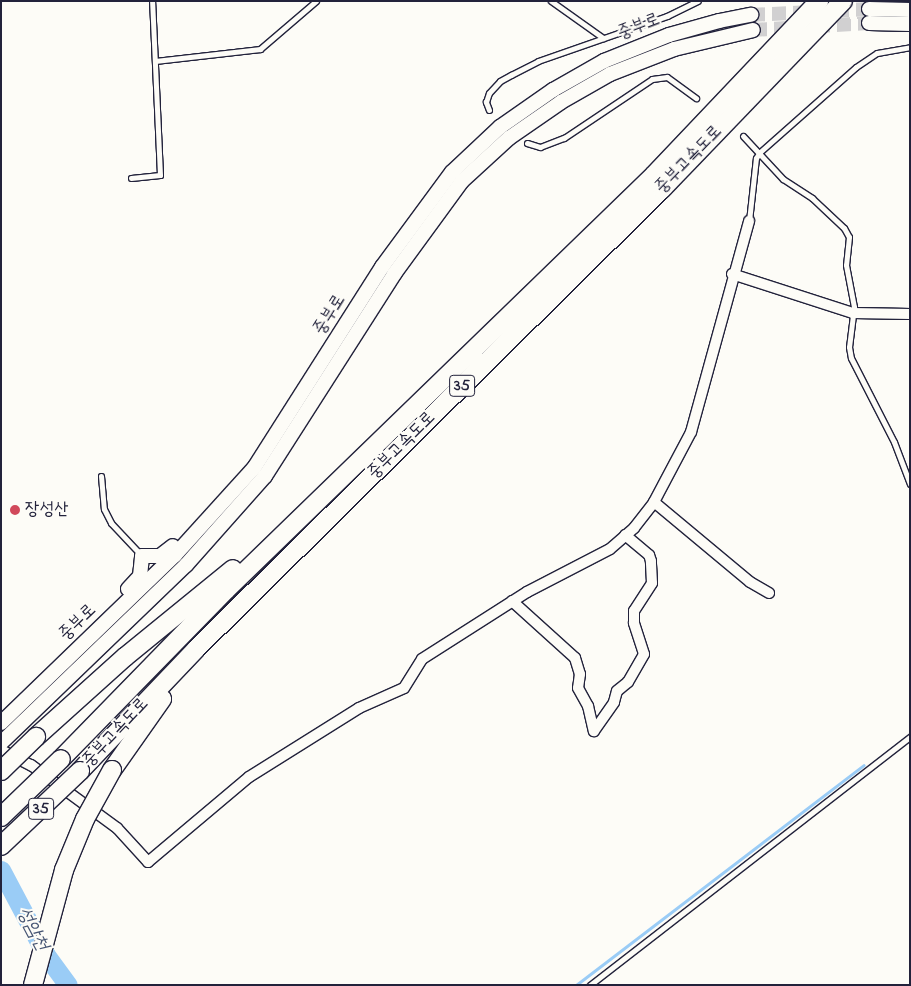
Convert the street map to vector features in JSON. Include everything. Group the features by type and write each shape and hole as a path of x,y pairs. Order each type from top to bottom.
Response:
{"highway":[{"name":"중부고속도로","path":"1,817 319,500 654,175 819,1"},
{"name":"중부고속도로","path":"1,846 80,771 210,635 662,189 843,1"},
{"path":"1,771 125,656 319,500"},
{"path":"33,985 64,870 85,819 112,770 210,635"}],"main road":[{"path":"910,10 869,16 910,24"},
{"name":"중부로","path":"1,723 216,514 254,468 382,267 452,172 500,127 553,90 604,61 669,35 719,21 752,15"},
{"name":"중부로","path":"3,744 186,564 265,476 394,274 462,181 509,138 561,102 610,74 674,49 722,34 753,30"},
{"path":"65,661 95,621 140,576 142,556 160,556 216,514"}],"street":[{"path":"3,744 117,828 148,862 249,777 359,708 404,688 422,659 512,601 610,549 626,535 654,502 673,471 700,405 732,274 749,221"},
{"path":"732,274 853,313 910,314"},
{"path":"654,502 758,587 769,593"},
{"path":"512,601 575,658 580,674 578,688 588,706 594,731 614,702 617,690 628,682 644,654 634,623 634,611 652,583 651,561 649,555 626,535"}],"lane":[{"path":"131,178 160,175 152,1"},
{"path":"155,61 260,49 316,1"},
{"path":"551,1 603,38"},
{"path":"489,110 486,102 489,93 500,81 538,61 667,16 698,1"},
{"path":"749,221 756,158 760,152 856,67 877,53 910,47"},
{"path":"527,143 540,147 564,138 652,79 666,77 696,98"},
{"path":"743,136 760,152 783,180 812,198 844,228 849,237 846,265 854,290 851,358 894,442 910,484"},
{"path":"100,476 104,509 110,523 142,556"},
{"path":"590,985 910,737"}],"waterway":[{"path":"576,985 864,765"},
{"name":"성암천","path":"1,870 46,955 68,985"}],"tunnel":[{"path":"751,15 869,9"},
{"path":"753,30 869,23"}],"place":[{"name":"장성산","path":"15,510"}]}
